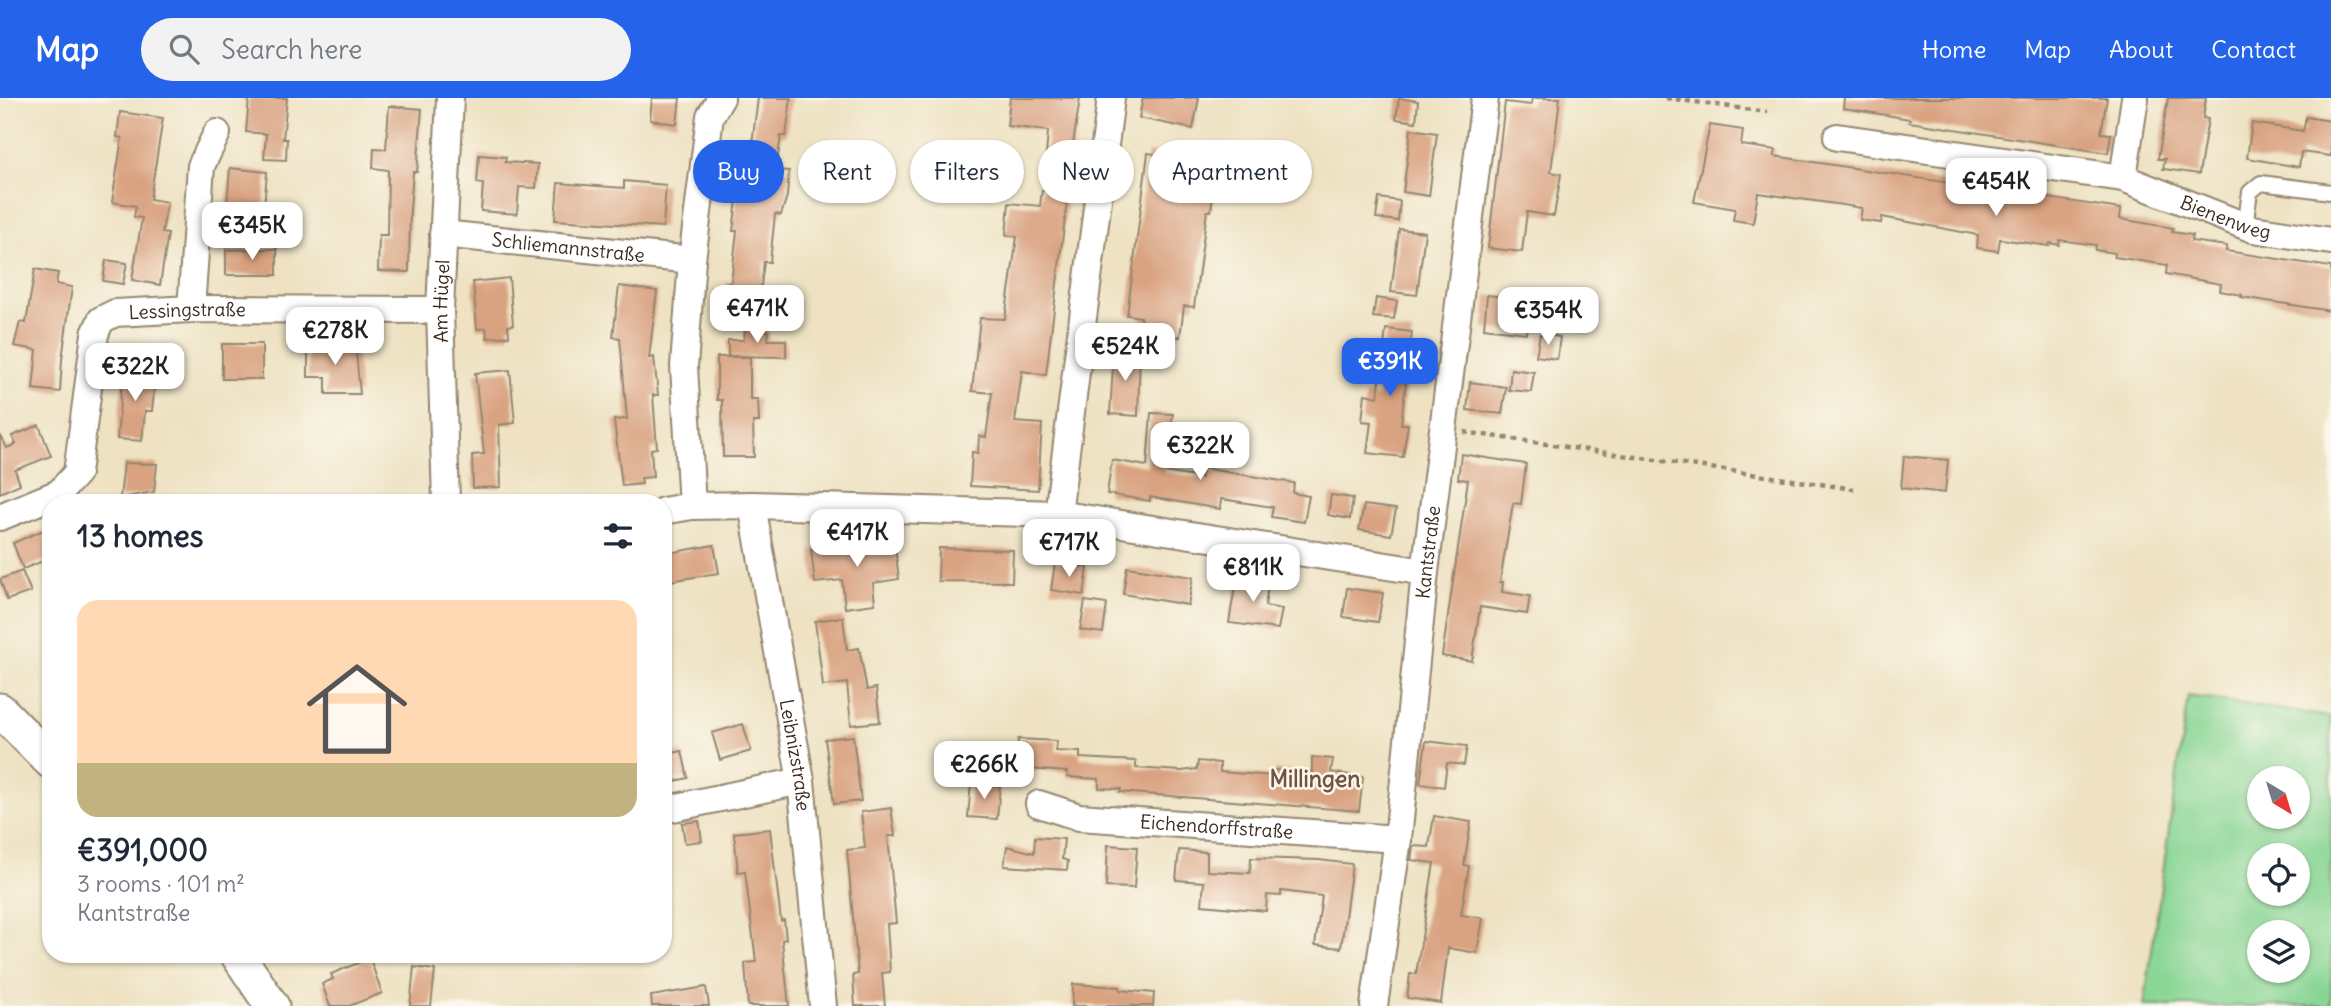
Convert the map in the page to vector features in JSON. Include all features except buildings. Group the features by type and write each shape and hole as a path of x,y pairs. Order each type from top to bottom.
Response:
{"street":[{"name":"Am Hügel","path":"446,494 440,310 450,98"},
{"path":"692,506 684,366 692,260 710,116 721,98"},
{"path":"1058,514 1111,98"},
{"name":"Kantstraße","path":"1374,1006 1398,839 1425,572 1485,98"},
{"path":"2123,178 2135,98"},
{"path":"191,310 201,166 217,133"},
{"name":"Bienenweg","path":"1837,136 2123,178 2245,226 2331,241"},
{"name":"Schliemannstraße","path":"443,234 692,260"},
{"name":"Lessingstraße","path":"57,494 77,473 95,334 101,320 115,313 191,310 440,310"},
{"name":"Lessingstraße","path":"0,517 42,500"},
{"path":"672,509 752,505 1058,514 1425,572"},
{"name":"Leibnizstraße","path":"752,505 801,781 823,1006"},
{"path":"0,710 42,752"},
{"path":"672,808 801,781"},
{"name":"Eichendorffstraße","path":"1039,804 1079,817 1398,839"},
{"path":"243,963 272,1006"}],"lane":[{"path":"2245,226 2250,192 2261,183 2331,192"}],"path":[{"path":"1665,98 1767,111"},
{"path":"1443,428 1854,489"}],"green space":[{"path":"2188,696 2331,717 2331,1006 2144,1006"}],"district":[{"name":"Millingen","path":"1315,778"}]}
